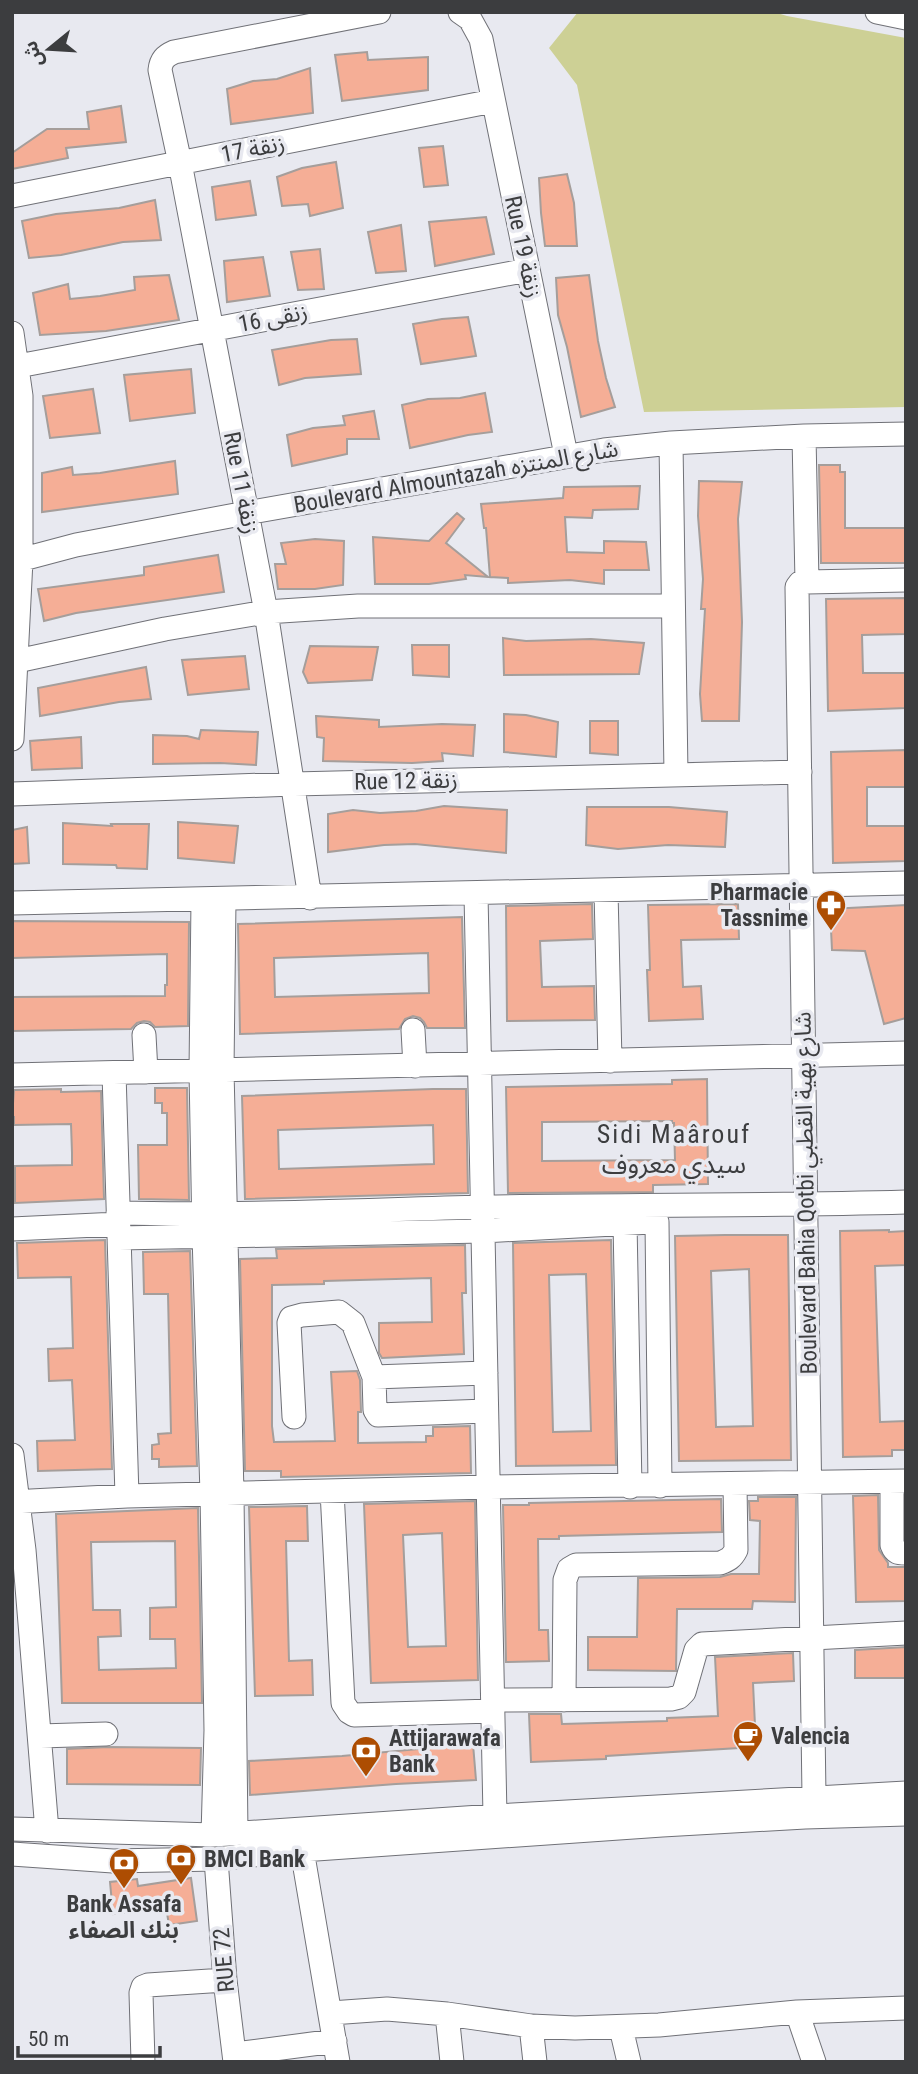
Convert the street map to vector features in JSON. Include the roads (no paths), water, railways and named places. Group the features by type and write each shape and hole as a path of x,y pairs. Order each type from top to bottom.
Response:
{"street":[{"name":"Rue 11 زنقة","path":"310,898 266,612 160,70 166,55 174,52 379,12"},
{"name":"Rue 19 زنقة","path":"460,12 470,19 481,39 566,455"},
{"path":"877,12 906,18"},
{"name":"زنقة 17","path":"12,196 493,101"},
{"name":"زنقى 16","path":"18,366 528,270"},
{"path":"12,333 21,396 17,661 12,739"},
{"name":"Boulevard Almountazah شارع المنتزه","path":"17,561 76,545 566,455 671,443 804,436 906,435"},
{"name":"Boulevard Bahia Qotbi شارع بهية القطبي","path":"804,436 802,586 806,785 801,886 806,1212 816,1263 810,1483 814,1797"},
{"path":"671,443 676,774"},
{"path":"802,586 906,580"},
{"path":"17,661 165,629 266,612 358,606 673,606"},
{"name":"Rue 12 زنقة","path":"12,794 676,774 806,785"},
{"path":"12,903 906,883"},
{"path":"606,891 610,1061"},
{"path":"476,894 480,1064 474,1143 483,1208 483,1231 474,1301 486,1373 495,1816"},
{"path":"214,900 212,1070 222,1494 225,1835"},
{"path":"413,1030 415,1066"},
{"path":"144,1035 146,1072"},
{"path":"12,1075 906,1053"},
{"path":"114,1073 127,1496"},
{"path":"12,1229 214,1225 483,1231 806,1212 906,1202"},
{"path":"214,1225 483,1208 806,1212 906,1217"},
{"path":"625,1222 631,1487"},
{"path":"657,1222 660,1486"},
{"path":"294,1417 289,1323 291,1318 296,1315 339,1312 353,1323 374,1377 375,1410 378,1415 486,1411"},
{"path":"374,1377 486,1373"},
{"path":"12,1455 47,1831"},
{"path":"15,1502 331,1491 899,1482 892,1545 897,1553 906,1553"},
{"path":"564,1700 565,1580 569,1569 576,1566 720,1563 732,1558 736,1550 736,1484"},
{"path":"331,1491 343,1703 354,1715 564,1700 671,1699 684,1692 696,1650 702,1644 906,1633"},
{"path":"40,1736 106,1734"},
{"path":"12,1829 225,1835 495,1816 906,1793"},
{"path":"12,1854 113,1861 216,1859 302,1850 662,1825 906,1814"},
{"path":"235,2058 337,2052 302,1850"},
{"name":"RUE 72","path":"216,1859 225,1980 235,2058"},
{"path":"143,2062 143,1987 225,1980"},
{"path":"331,2013 387,2009 531,2026 621,2028 797,2012 906,2008"},
{"path":"797,2012 814,2062"},
{"path":"447,2014 452,2062"},
{"path":"531,2026 535,2062"},
{"path":"621,2028 629,2062"}],"place":[{"name":"Pharmacie Tassnime","path":"831,932"},
{"name":"Valencia","path":"748,1763"},
{"name":"Attijarawafa Bank","path":"366,1778"},
{"name":"BMCI Bank","path":"181,1886"},
{"name":"Bank Assafa بنك الصفاء","path":"124,1890"}],"district":[{"name":"Sidi Maârouf سيدي معروف","path":"674,1149"}]}
